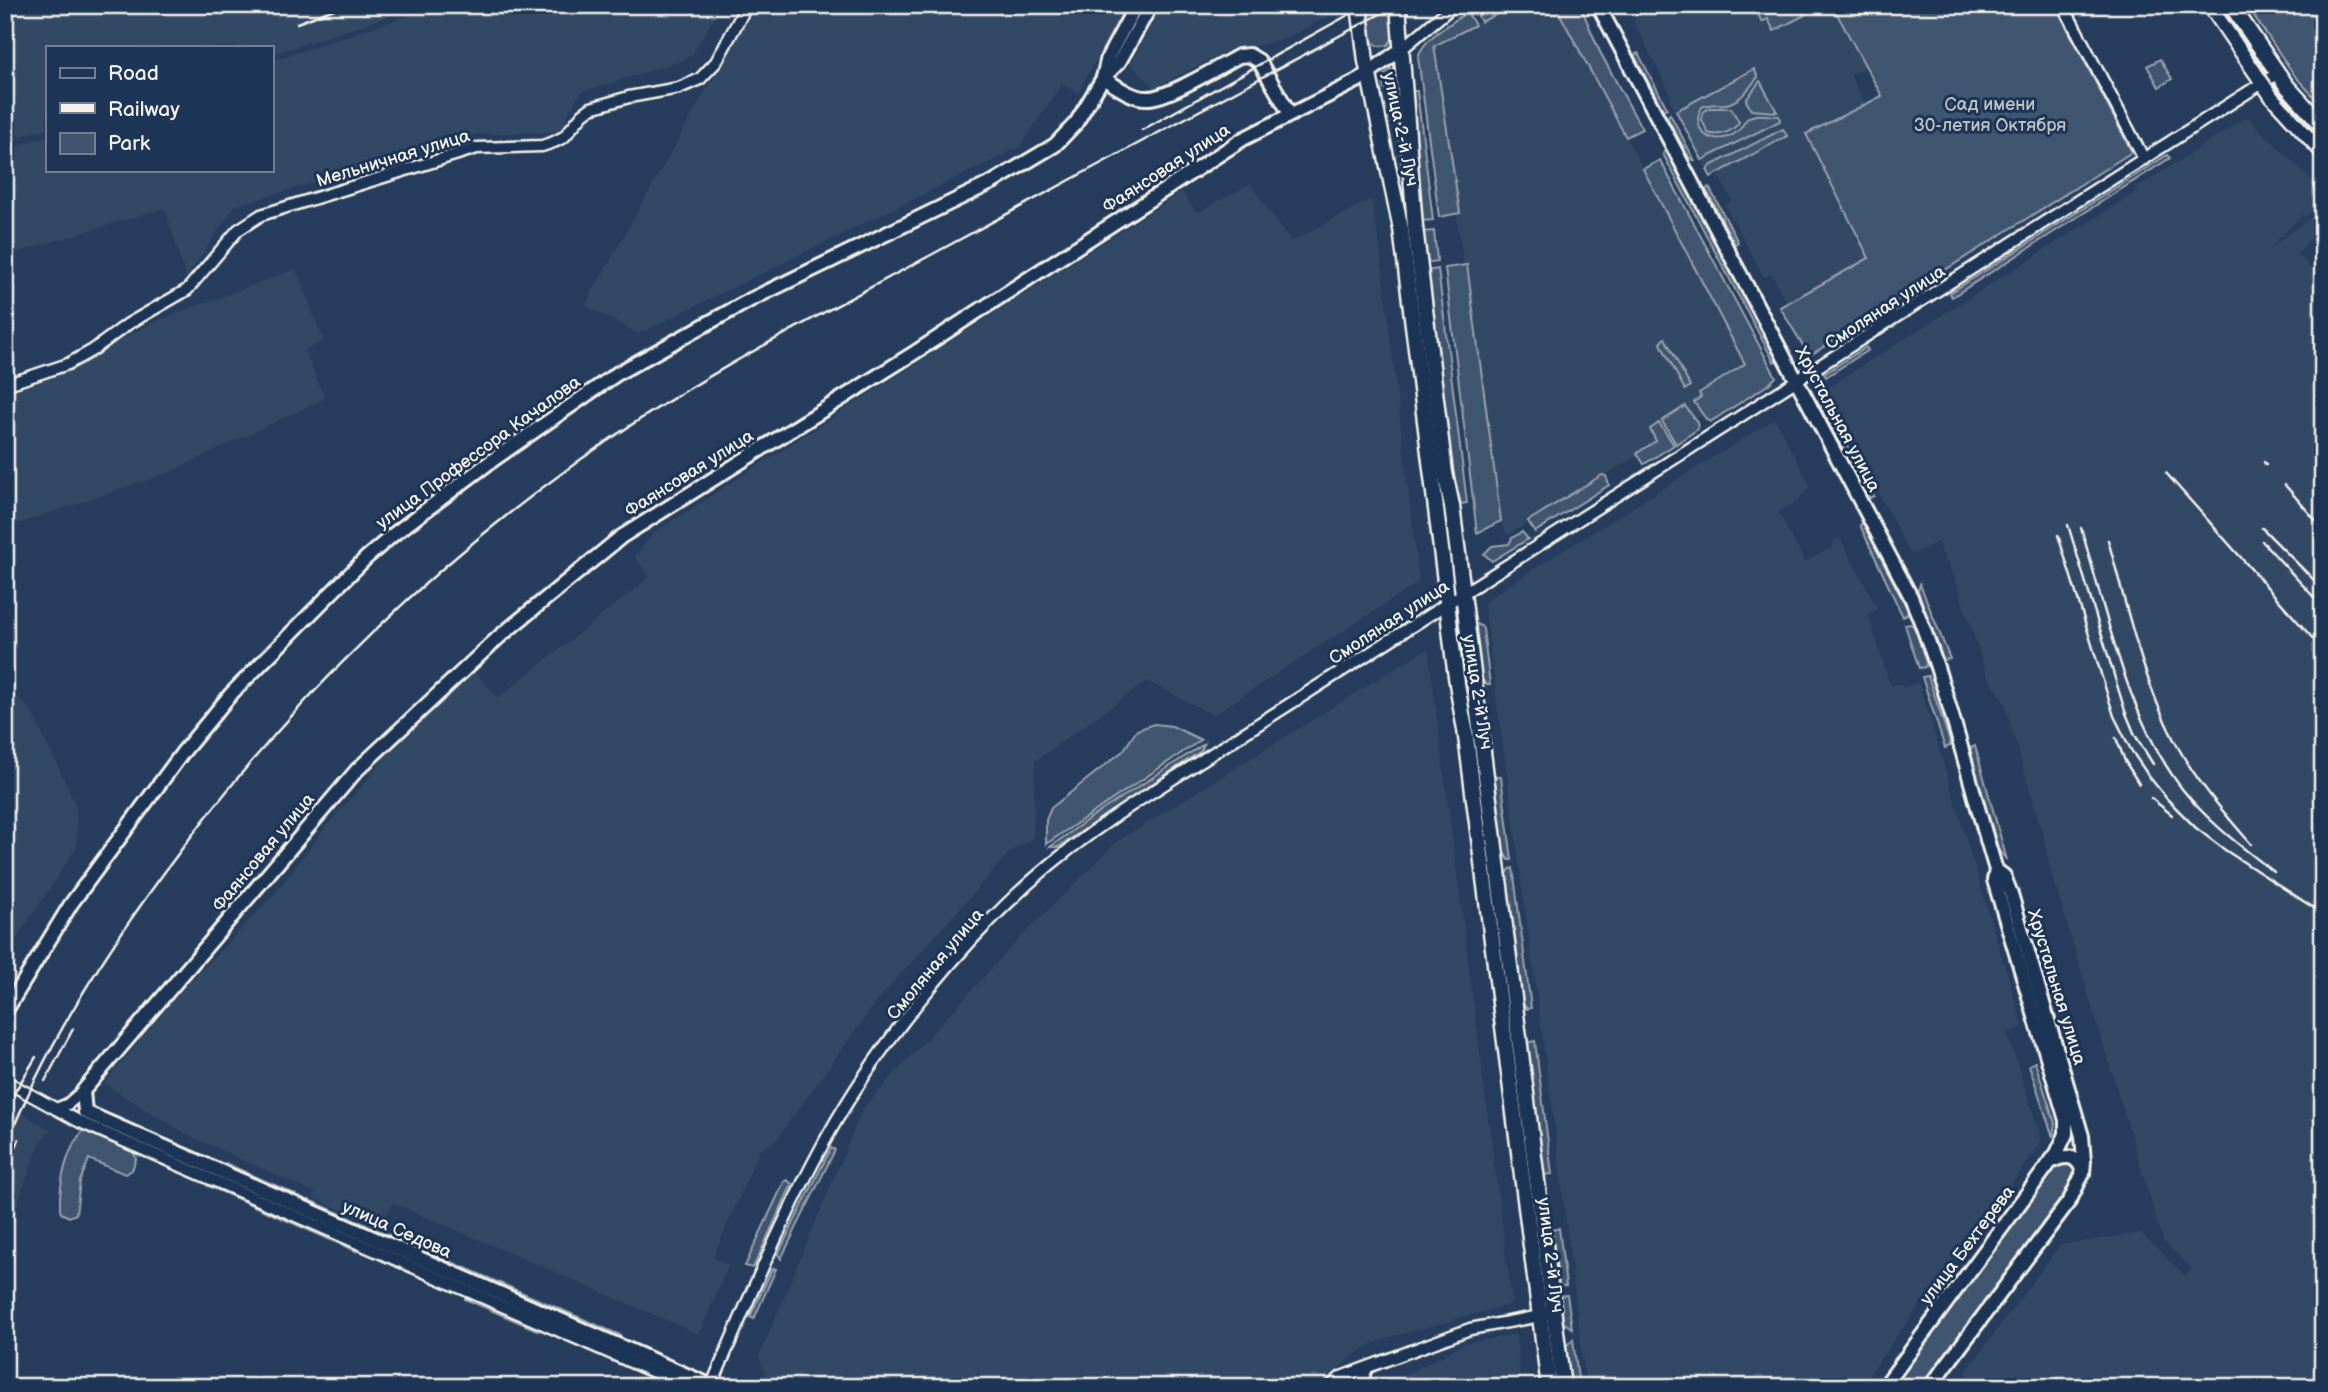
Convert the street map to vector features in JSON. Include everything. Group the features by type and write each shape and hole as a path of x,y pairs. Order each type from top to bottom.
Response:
{"main road":[{"name":"улица 2-й Луч","path":"1359,5 1400,219 1449,625 1547,1315 1563,1387"},
{"name":"улица 2-й Луч","path":"1398,5 1415,227 1443,460 1463,593 1547,1315 1549,1387"},
{"path":"2210,5 2263,83 2299,128 2323,152"},
{"path":"2231,5 2278,73 2323,126"}],"street":[{"name":"Мельничная улица","path":"5,385 68,364 93,350 128,324 187,290 238,230 274,210 477,148 542,146 564,137 591,108 691,85 709,72 716,62 747,5"},
{"name":"улица Профессора Качалова","path":"1103,79 1108,57 1136,5"},
{"name":"улица Профессора Качалова","path":"5,1012 71,904 183,752 231,694 366,558 394,534 560,412 653,352 750,300 964,196 1055,145 1067,134 1103,79 1119,62 1151,5"},
{"name":"Фаянсовая улица","path":"56,1109 68,1104 83,1091 357,769 492,643 602,552 648,519 914,353 1243,139 1357,81 1403,48 1454,5"},
{"name":"Хрустальная улица","path":"1598,5 1798,380 1919,616 1996,870 2004,876 2011,894 2072,1119"},
{"path":"2063,5 2144,159"},
{"path":"1103,79 1149,99 1239,56 1250,55 1258,61 1290,114"},
{"name":"Смоляная улица","path":"712,1386 790,1208 845,1106 917,1006 992,920 1050,865 1100,826 2278,73"},
{"name":"улица Седова","path":"5,1081 56,1109 688,1387"},
{"name":"улица Седова","path":"83,1091 85,1112 712,1386"},
{"path":"1930,1387 2070,1200 2083,1173 2084,1146 2072,1119"},
{"name":"улица Бехтерева","path":"1884,1387 2052,1161 2072,1119"},
{"path":"2052,1161 2066,1156 2072,1157 2078,1161 2083,1173"},
{"path":"1330,1387 1341,1377 1470,1329 1547,1315"},
{"path":"1360,1387 1367,1368"}],"shaded area":[{"path":"5,5 423,5 273,54 273,46 46,46 46,128 5,141"},
{"path":"441,5 721,5 693,54 684,60 580,93 559,132 478,134 235,206 186,278 165,208 5,256 5,150 46,136 46,172 273,172 273,60"},
{"path":"754,5 1126,5 1078,93 1062,84 1020,147 638,334 585,305"},
{"path":"1162,5 1350,5 1293,35 1265,44 1235,47 1154,88 1131,64"},
{"path":"1513,5 1556,5 1756,382 1508,535 1499,520 1433,44"},
{"path":"1660,5 1830,5 1866,67 1850,75 1865,104 1806,134 1868,258 1787,303 1771,274 1764,277 1725,205 1732,201 1718,174 1711,177 1669,99 1672,97 1633,20"},
{"path":"2247,117 2323,191 2323,200 2306,217 2302,215 2269,249 2311,217 2322,226 2297,254 2323,280 2323,1387 1966,1387 1972,1378 1965,1373 2060,1245 2141,1233 2185,1276 2192,1268 2163,1241 2050,868 2047,849 2003,698 1988,678 1956,582 1937,542 1911,555 1824,390 2136,192 2135,189"},
{"path":"1250,184 1291,242 1371,199 1379,241 1419,582 1213,715 1147,681 1035,761 1033,838 1010,852 877,1001 776,1140 759,1151 713,1258 729,1265 699,1334 393,1203 381,1226 313,1198 315,1193 190,1136 104,1084 174,999 273,896 329,823 376,770 382,759 475,672 498,698 650,577 635,557 655,532 1182,192 1197,213"},
{"path":"296,269 324,341 304,350 325,398 168,473 5,528 5,387 88,357 156,321"},
{"path":"1775,419 1810,485 1797,502 1778,512 1805,562 1833,547 1833,542 1839,537 1878,609 1868,614 1890,685 1899,684 1902,687 1919,683 2023,1027 2007,1033 2042,1140 2008,1189 2002,1185 1999,1189 1996,1194 2002,1198 1997,1206 1966,1247 1963,1246 1860,1387 1586,1387 1556,1137 1484,604 1486,600 1556,555"},
{"path":"1428,648 1512,1304 1384,1339 1361,1350 1315,1387 770,1387 759,1357 863,1108 1017,941 1118,841"},
{"path":"5,688 30,708 76,805 77,847 5,956"},
{"path":"5,1104 51,1130 41,1141 20,1196 5,1253"},
{"path":"1516,1335 1521,1387 1383,1387 1465,1343"}],"green space":[{"path":"1364,5 1392,5 1394,37 1388,45 1378,46 1370,40"},
{"path":"1515,5 1481,22 1474,7"},
{"path":"1555,5 1580,5 1600,52 1642,129 1626,137"},
{"path":"1753,5 1800,5 1805,15 1774,31 1768,19 1762,22"},
{"name":"Сад имени 30-летия Октября","path":"1832,5 2055,5 2132,152 1809,356 1780,307 1869,258 1806,134 1882,96"},
{"path":"2311,5 2323,20 2323,107 2295,76 2248,7"},
{"path":"1467,12 1475,25 1434,46 1460,213 1439,217 1418,57 1432,37"},
{"path":"1638,53 1667,108 1663,110 1634,55"},
{"path":"2160,59 2172,79 2159,87 2147,66"},
{"path":"1391,69 1395,72 1395,88 1384,89 1382,77"},
{"path":"1754,69 1758,77 1740,97 1726,104 1702,107 1698,117 1700,128 1707,136 1723,138 1740,129 1747,119 1755,115 1779,116 1780,121 1702,160 1676,111"},
{"path":"1760,81 1777,112 1751,110 1746,100"},
{"path":"1411,91 1417,91 1433,220 1421,221"},
{"path":"1709,108 1731,108 1739,122 1725,133 1708,133 1702,120 1703,112"},
{"path":"1670,114 1695,161 1689,157 1667,117"},
{"path":"1783,129 1787,136 1711,177 1707,170 1712,165"},
{"path":"1665,149 1778,360 1774,362 1663,154"},
{"path":"2167,155 2170,158 1952,297 1950,293"},
{"path":"1660,160 1776,377 1710,422 1694,402 1701,397 1699,393 1745,364 1643,169"},
{"path":"1709,187 1738,242 1735,244 1706,189"},
{"path":"1434,231 1437,261 1426,263 1422,232"},
{"path":"1467,265 1501,521 1477,533 1445,268"},
{"path":"1438,269 1467,503 1461,504 1452,469 1427,271"},
{"path":"1665,338 1690,386 1685,390 1661,344"},
{"path":"1866,347 1868,350 1826,377 1824,374"},
{"path":"1822,398 1874,496 1870,498 1818,400"},
{"path":"1685,406 1697,422 1698,429 1676,444 1662,421"},
{"path":"1659,423 1674,445 1644,464 1637,453 1656,441 1650,429"},
{"path":"1602,475 1606,476 1609,485 1535,532 1528,521"},
{"path":"1863,523 1907,608 1908,613 1903,617 1860,525"},
{"path":"1522,532 1528,539 1492,561 1484,554 1492,546 1509,544 1512,538"},
{"path":"1920,584 1950,659 1942,658 1918,591"},
{"path":"1473,623 1483,629 1490,685 1479,677"},
{"path":"1905,625 1915,627 1925,667 1919,668"},
{"path":"1928,676 1950,742 1950,746 1945,748 1922,677"},
{"path":"1154,724 1172,726 1201,740 1046,844 1046,820 1051,808 1123,751 1137,730"},
{"path":"1204,744 1201,751 1058,847 1050,847 1090,818"},
{"path":"1975,746 2007,860 1999,851 1970,753"},
{"path":"1492,777 1501,777 1512,860 1502,851"},
{"path":"1513,868 1531,1008 1527,1009 1521,1001 1505,878"},
{"path":"1535,1041 1552,1174 1543,1175 1526,1043"},
{"path":"2035,1062 2055,1123 2053,1137 2029,1065"},
{"path":"84,1130 133,1151 136,1159 132,1170 125,1174 89,1159 80,1181 76,1214 69,1217 61,1213 60,1209 62,1178 68,1156"},
{"path":"831,1148 835,1150 781,1259 778,1254"},
{"path":"225,1163 295,1194 294,1197 223,1167"},
{"path":"2064,1164 2071,1165 2075,1172 2067,1190 1921,1387 1892,1387 2053,1170"},
{"path":"787,1180 792,1184 754,1266 745,1266 784,1182"},
{"path":"206,1185 213,1185 353,1246 356,1251"},
{"path":"309,1200 620,1335 618,1338 352,1223 308,1203"},
{"path":"1559,1228 1566,1286 1557,1287 1550,1231"},
{"path":"772,1269 776,1269 754,1319 750,1317"},
{"path":"1567,1295 1572,1328 1561,1321 1558,1296"},
{"path":"466,1297 540,1328 539,1331 465,1299"},
{"path":"1573,1339 1579,1387 1570,1387 1565,1347"}],"tram line":[{"path":"2218,5 2277,92 2323,143"}],"railway":[{"path":"297,23 345,5"},
{"path":"1142,130 1366,5"},
{"path":"5,1149 58,1036 101,964 172,862 261,750 310,697 360,645 466,548 580,460 708,377 1397,5"},
{"path":"2166,473 2323,650"},
{"path":"2285,485 2323,529"},
{"path":"2068,525 2125,711 2135,735 2153,764"},
{"path":"2081,528 2110,630 2133,698 2164,762 2203,813 2274,872"},
{"path":"2262,528 2323,589"},
{"path":"2058,535 2114,716 2131,750 2148,775 2196,828 2323,914"},
{"path":"2108,540 2136,642 2153,692 2174,740 2200,781 2251,844"},
{"path":"2262,541 2323,607"},
{"path":"2116,738 2125,761 2139,784"},
{"path":"2151,798 2172,815"},
{"path":"45,1081 73,1029"},
{"path":"5,1108 36,1057"},
{"path":"5,1175 19,1139"}]}
